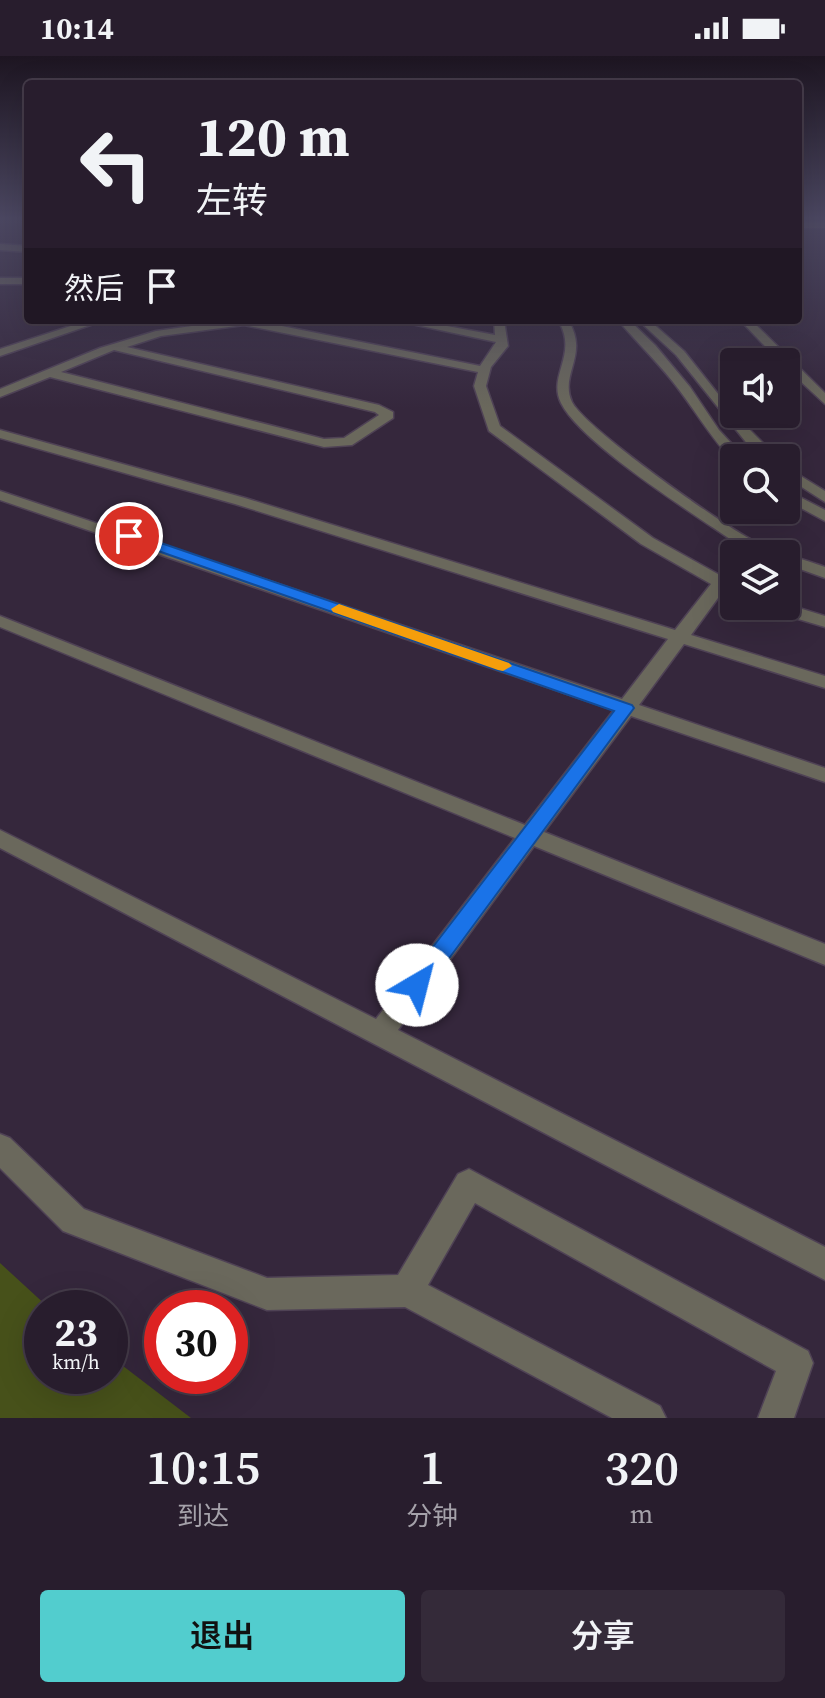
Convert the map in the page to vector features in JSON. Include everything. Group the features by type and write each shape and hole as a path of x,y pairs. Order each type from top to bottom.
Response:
{"street":[{"path":"0,353 86,324"},
{"path":"0,393 114,347 160,333 229,324"},
{"path":"254,324 484,370"},
{"path":"419,324 502,340"},
{"path":"500,324 502,346 484,370 480,386 494,428 647,541 720,582"},
{"path":"566,324 571,330 574,348 565,373 566,402 589,428 742,540"},
{"path":"627,324 651,347 726,444"},
{"path":"647,324 680,353 755,444"},
{"path":"749,324 825,400"},
{"path":"50,373 324,443 347,442 388,415 379,409 114,347"},
{"path":"0,434 240,501 825,682"},
{"path":"800,481 825,498"},
{"path":"0,495 825,775"},
{"path":"800,502 825,516"},
{"path":"800,563 825,573"},
{"path":"380,1034 678,638 720,593"},
{"path":"800,614 825,622"},
{"path":"0,621 825,955"},
{"path":"0,838 825,1264"},
{"path":"0,1148 74,1220 267,1294 407,1291 648,1418"},
{"path":"407,1291 469,1184 796,1363 776,1418"}],"green space":[{"path":"0,1263 29,1290 24,1290 24,1394 128,1394 128,1370 144,1382 144,1394 160,1394 191,1418 0,1418"}],"slow traffic":[{"path":"339,609 503,666"}],"route":[{"path":"129,536 625,708 417,985"}]}
